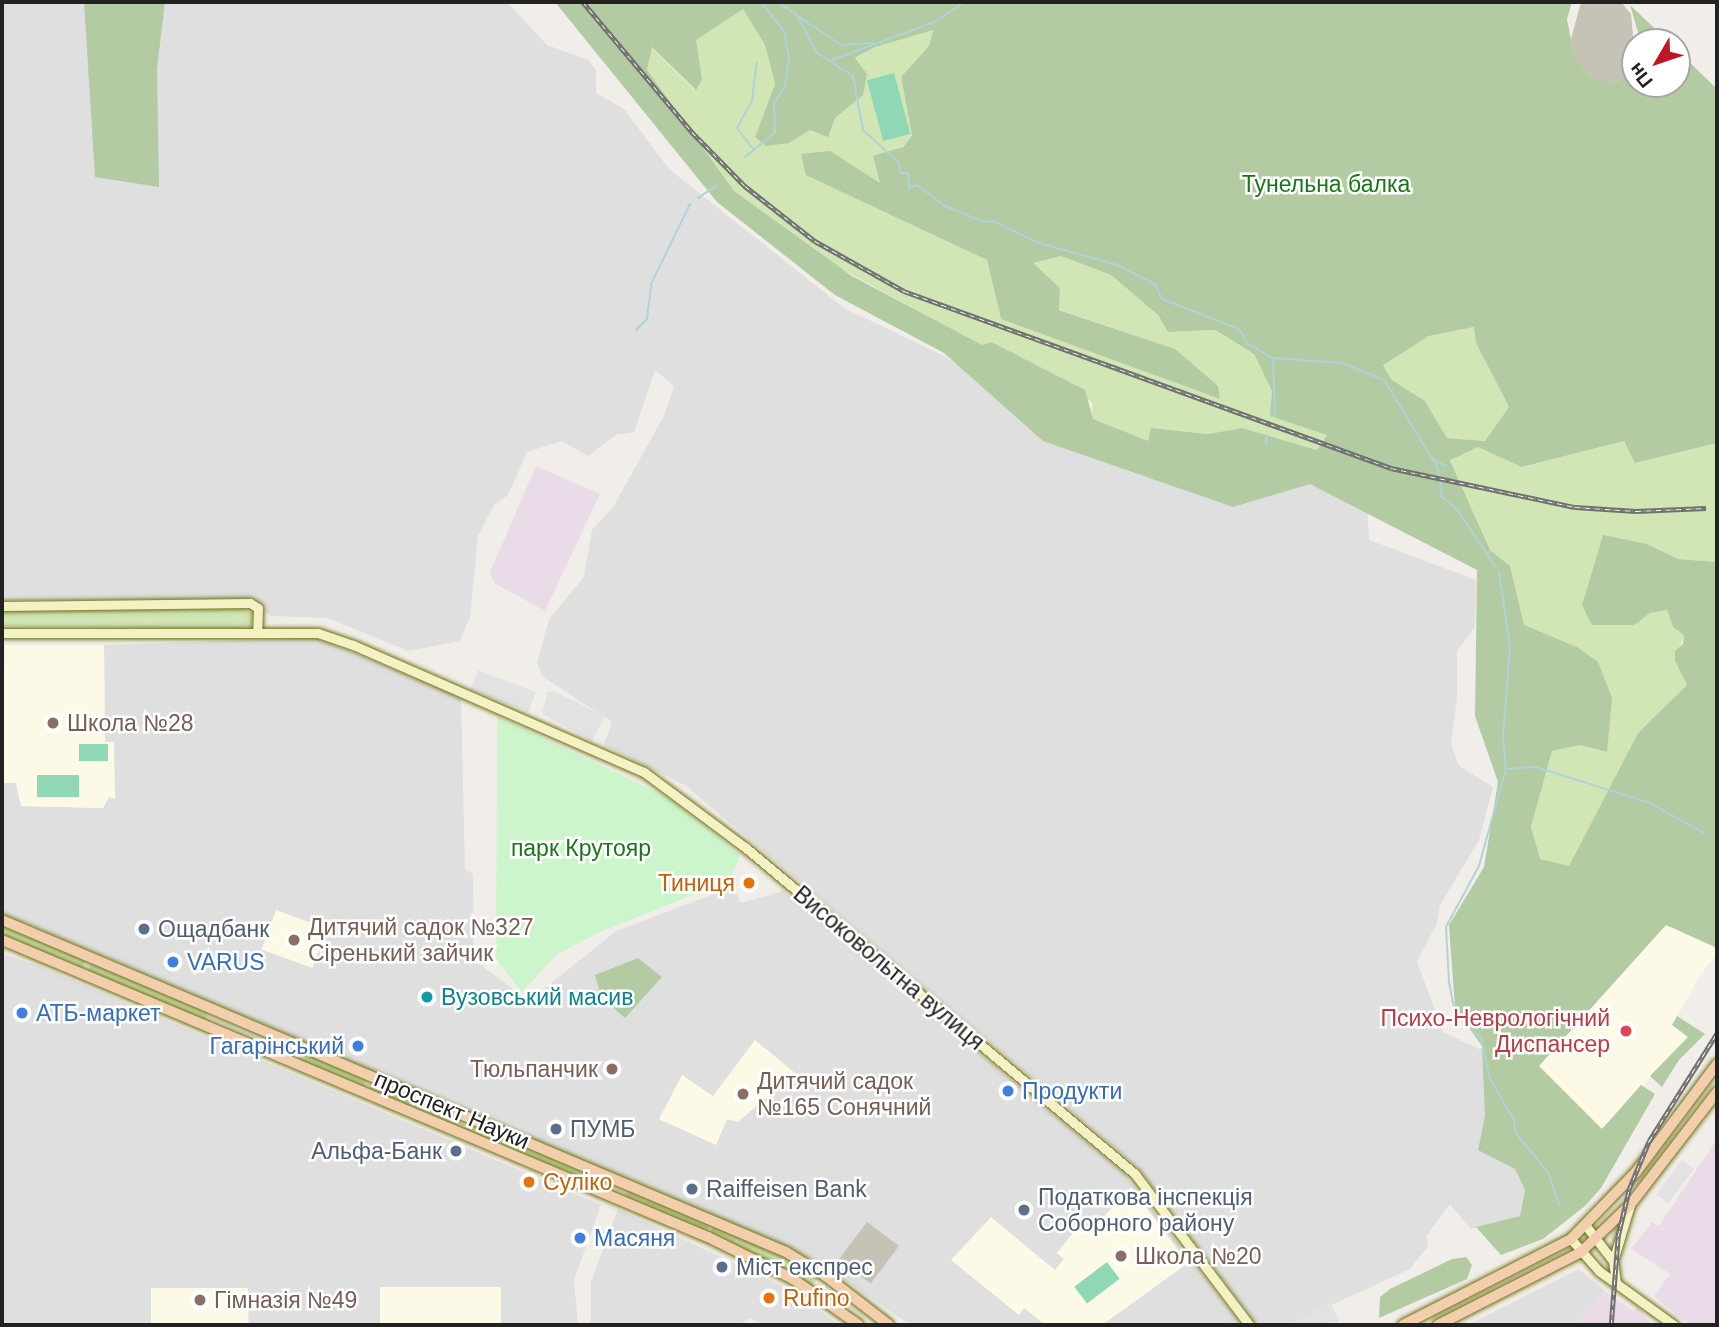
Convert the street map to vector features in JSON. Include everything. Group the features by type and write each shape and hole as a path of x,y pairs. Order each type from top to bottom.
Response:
{"main road":[{"path":"2,606 242,603 258,608 257,633"},
{"name":"Високовольтна вулиця","path":"2,633 318,633 337,638 644,772 697,808 1135,1174 1249,1325"},
{"name":"проспект Науки","path":"2,920 786,1252 827,1277 889,1325"},
{"name":"проспект Науки","path":"2,940 708,1237 793,1279 859,1325"},
{"path":"1403,1325 1571,1239 1636,1172 1717,1063"},
{"path":"1438,1325 1581,1252 1630,1205 1717,1092"},
{"path":"1616,1284 1613,1261 1630,1205"},
{"path":"1586,1226 1613,1261"},
{"path":"1571,1239 1581,1252 1616,1284 1674,1325"}],"shaded area":[{"path":"2,2 507,2 547,45 588,60 596,70 596,93 624,109 669,169 844,308 942,355 999,389 1317,466 1366,484 1369,540 1476,580 1475,627 1457,651 1457,698 1451,744 1459,766 1493,787 1479,840 1440,905 1437,923 1417,962 1443,1032 1479,1049 1490,1046 1515,1169 1525,1190 1520,1216 1471,1229 1450,1204 1426,1236 1428,1246 1410,1269 1288,1325 1258,1325 1137,1166 686,786 604,745 612,722 543,677 537,663 549,619 584,577 592,530 613,507 664,416 674,386 655,370 634,432 616,435 588,456 562,441 527,452 508,495 494,505 478,536 470,617 460,641 408,651 328,618 270,616 254,599 2,600"},
{"path":"1581,2 1621,2 1631,14 1632,28 1621,28 1621,79 1618,83 1592,81 1575,60 1571,39"},
{"path":"536,466 600,494 545,611 494,583 490,572"},
{"path":"316,638 461,697 465,869 473,874 474,960 529,1001 616,931 733,887 741,903 783,891 1123,1172 1241,1325 910,1325 817,1261 2,913 2,783 16,783 21,806 103,808 114,742 105,743 104,645"},
{"name":"Школа №28","path":"5,645 104,645 105,742 114,742 115,799 109,797 103,808 21,806 16,783 2,783"},
{"path":"478,670 536,692 528,712 470,690"},
{"path":"553,691 605,716 592,741 542,714 547,693"},
{"name":"Дитячий садок №327 Сіренький зайчик","path":"276,910 327,928 312,968 262,949"},
{"name":"Психо-Неврологічний Диспансер","path":"1666,924 1717,948 1717,954 1700,975 1673,1024 1688,1037 1602,1129 1538,1066"},
{"path":"2,954 37,965 601,1205 574,1280 578,1325 249,1325 248,1288 152,1288 152,1325 2,1325"},
{"name":"Дитячий садок №165 Сонячний","path":"755,1040 795,1073 738,1122 727,1119 716,1145 659,1119 682,1075 713,1096"},
{"path":"1717,1139 1717,1325 1689,1325 1654,1296 1670,1274 1631,1249 1652,1222 1659,1226"},
{"path":"1682,1160 1694,1169 1668,1203 1656,1194"},
{"name":"Школа №20","path":"1131,1187 1188,1263 1102,1325 1045,1325 1024,1308 1019,1315 951,1260 991,1217 1055,1270 1064,1259 1057,1253 1080,1224 1090,1232"},
{"path":"618,1209 791,1290 839,1325 764,1325 750,1318 739,1325 591,1325 591,1282"},
{"path":"867,1222 899,1246 871,1284 839,1260"},
{"path":"1579,1269 1605,1291 1577,1325 1468,1325"},
{"path":"380,1287 501,1287 501,1325 380,1325"},
{"name":"Гімназія №49","path":"151,1288 248,1288 248,1325 151,1325"},
{"path":"1605,1291 1633,1311 1637,1307 1652,1325 1577,1325"},
{"path":"1330,1301 1339,1322 1292,1325 1315,1309"}],"green space":[{"path":"84,2 165,2 157,69 159,187 95,177"},
{"name":"Тунельна балка","path":"555,2 1572,2 1567,19 1575,59 1591,79 1618,83 1621,79 1621,98 1691,98 1691,64 1717,89 1717,443 1635,463 1624,441 1522,467 1478,447 1450,460 1490,550 1510,566 1524,625 1577,647 1598,662 1612,698 1607,752 1580,745 1552,751 1531,827 1540,859 1569,866 1638,733 1687,685 1675,661 1675,651 1683,644 1684,635 1673,627 1667,610 1650,613 1634,625 1592,625 1582,605 1603,535 1647,544 1678,559 1717,562 1717,948 1666,925 1539,1066 1602,1129 1641,1085 1655,1094 1601,1188 1585,1206 1543,1239 1501,1255 1476,1227 1520,1216 1525,1190 1515,1169 1478,1150 1485,1116 1482,1046 1455,1008 1449,925 1484,867 1498,782 1475,716 1477,570 1310,484 1233,507 1043,441 944,353 835,295 717,202","holes":["743,9 765,45 775,84 755,137 766,146 789,143 810,130 828,137 835,118 863,95 867,74 855,58 875,47 933,30 929,46 901,77 912,135 903,147 873,156 880,183 830,151 801,154 806,175 987,260 1001,319 1220,399 1218,386 1175,349 1059,310 1060,288 1033,263 1061,256 1111,275 1158,315 1168,332 1215,330 1254,354 1272,391 1270,416 1327,435 1317,450 1242,428 1208,434 1151,428 1148,441 1093,419 1085,390 991,342 982,345 852,276 734,191 647,70 652,47 696,90 702,80 696,40","1474,327 1476,343 1509,407 1485,441 1447,438 1425,401 1392,380 1383,365 1429,336"]},
{"path":"656,2 743,9 765,45 775,84 755,137 789,143 847,106 855,59 875,47 933,29 929,46 901,78 912,134 903,146 886,154 902,219 987,260 1001,319 1220,399 1175,349 1058,309 1060,288 1032,263 1061,256 1111,275 1158,315 1168,332 1214,330 1254,354 1272,391 1327,435 1317,450 1242,428 1208,434 1152,428 1149,442 1093,419 1092,402 991,342 982,346 820,257 733,191 647,70 651,47 695,90 695,40"},
{"path":"1630,5 1654,28 1637,28"},
{"path":"894,73 910,134 883,141 867,80"},
{"path":"1475,327 1476,343 1509,407 1485,441 1447,438 1425,401 1392,380 1383,364 1429,336"},
{"path":"1624,441 1635,463 1717,443 1717,562 1678,559 1647,544 1603,536 1582,605 1633,625 1650,613 1667,610 1673,627 1684,635 1675,661 1687,685 1638,733 1569,867 1539,859 1531,827 1552,751 1580,745 1606,752 1577,647 1524,626 1510,567 1490,550 1450,459 1478,447 1523,467"},
{"path":"240,607 253,614 250,629 2,626 4,609"},
{"name":"парк Крутояр","path":"497,716 667,797 740,855 730,880 600,932 556,955 522,992 496,959"},
{"path":"79,744 108,744 108,761 79,761"},
{"path":"37,775 79,775 79,797 37,797"},
{"path":"3,925 86,959 82,969 2,936"},
{"path":"638,958 662,977 625,1018 601,997 595,975"},
{"path":"92,961 209,1011 204,1022 87,972"},
{"path":"1677,1016 1705,1034 1679,1060 1662,1087 1650,1076 1688,1037 1672,1025"},
{"path":"311,1054 367,1078 363,1088 297,1061"},
{"path":"373,1080 462,1118 458,1128 369,1090"},
{"path":"468,1120 606,1179 601,1190 463,1131"},
{"path":"629,1188 710,1222 705,1233 624,1199"},
{"path":"714,1224 785,1256 819,1276 812,1286 710,1235"},
{"path":"1466,1257 1472,1265 1467,1279 1379,1318 1380,1297 1390,1289 1452,1259"},
{"path":"1107,1262 1120,1279 1087,1303 1074,1287"}],"waterway":[{"path":"745,157 775,133 774,104 785,86 789,59 784,31 761,2"},
{"path":"763,2 771,2"},
{"path":"778,2 797,15 816,52 853,76 863,130 899,163 900,173 908,173 909,188 917,185 945,206 984,222 993,221 1039,243 1117,265 1155,284 1162,299 1239,329 1248,344 1272,358 1342,363 1384,380 1438,468 1442,497 1457,509 1495,566"},
{"path":"832,60 934,22 965,2"},
{"path":"799,17 841,45 873,43"},
{"path":"753,149 737,128 752,101 757,62"},
{"path":"698,198 716,186"},
{"path":"636,330 647,319 651,284 690,204"},
{"path":"1273,360 1275,417"},
{"path":"1266,444 1267,435"},
{"path":"1432,458 1446,466"},
{"path":"1499,572 1510,647 1503,736 1506,769 1479,866 1446,927 1449,982 1455,1013 1481,1038 1490,1079 1514,1120 1515,1132 1549,1174 1559,1205"},
{"path":"1506,769 1536,767 1650,803 1704,833"}],"railway":[{"path":"583,2 692,132 745,186 815,241 904,291 1391,468 1575,507 1636,511 1706,508"},
{"path":"1611,1325 1618,1236 1629,1189 1649,1141 1717,1033"}],"place":[{"name":"Школа №28","path":"53,723"},
{"name":"Тиниця","path":"749,883"},
{"name":"Ощадбанк","path":"144,929"},
{"name":"Дитячий садок №327 Сіренький зайчик","path":"294,940"},
{"name":"VARUS","path":"173,962"},
{"name":"Вузовський масив","path":"427,997"},
{"name":"АТБ-маркет","path":"22,1013"},
{"name":"Психо-Неврологічний Диспансер","path":"1626,1031"},
{"name":"Гагарінський","path":"358,1046"},
{"name":"Тюльпанчик","path":"612,1069"},
{"name":"Продукти","path":"1008,1091"},
{"name":"Дитячий садок №165 Сонячний","path":"743,1094"},
{"name":"ПУМБ","path":"556,1129"},
{"name":"Альфа-Банк","path":"456,1151"},
{"name":"Сулiко","path":"529,1182"},
{"name":"Raiffeisen Bank","path":"692,1189"},
{"name":"Податкова інспекція Соборного району","path":"1024,1210"},
{"name":"Масяня","path":"580,1238"},
{"name":"Школа №20","path":"1121,1256"},
{"name":"Міст експрес","path":"722,1267"},
{"name":"Rufino","path":"769,1298"},
{"name":"Гімназія №49","path":"200,1300"}]}
